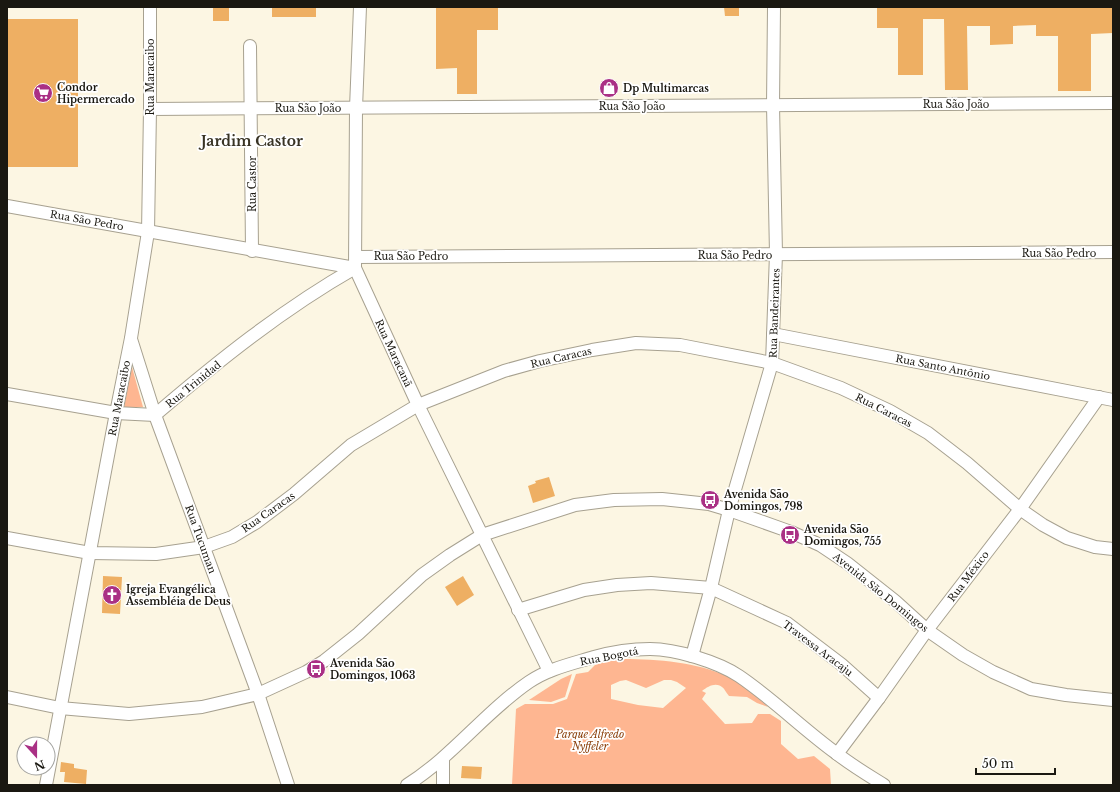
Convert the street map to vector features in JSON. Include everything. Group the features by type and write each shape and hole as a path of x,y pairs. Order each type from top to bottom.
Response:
{"street":[{"name":"Rua Maracaibo","path":"46,785 131,338 148,232 150,7"},
{"name":"Rua Maracanã","path":"360,7 356,108 356,262 418,405 549,671"},
{"name":"Rua Bandeirantes","path":"692,656 711,588 729,510 772,363 776,254 773,106 774,7"},
{"name":"Rua Castor","path":"250,46 252,108 252,250"},
{"name":"Rua São João","path":"150,109 1113,103"},
{"name":"Rua São Pedro","path":"7,206 324,263 776,254 1113,252"},
{"name":"Rua Trinidad","path":"155,415 238,348 356,262"},
{"path":"324,263 326,274 324,286"},
{"name":"Rua Santo Antônio","path":"773,334 1113,400"},
{"name":"Rua Tucuman","path":"131,338 155,415 258,694 288,785"},
{"name":"Rua Caracas","path":"7,538 90,553 156,554 204,547 232,537 257,522 294,494 351,445 418,405 504,371 540,360 592,350 636,344 680,345 772,363 841,388 890,411 928,433 967,463 1020,509 1043,525 1068,538 1095,547 1113,549"},
{"path":"7,394 116,413 155,415"},
{"name":"Rua México","path":"836,754 879,698 927,630 1020,509 1099,398"},
{"name":"Avenida São Domingos","path":"7,697 60,708 129,714 202,707 258,694 306,672 324,661 358,634 422,575 482,535 575,505 614,500 662,499 709,504 791,532 820,545 865,577 895,601 927,630 963,655 993,672 1031,688 1066,695 1113,700"},
{"name":"Travessa Aracaju","path":"518,610 584,590 617,585 651,583 711,588 787,623 841,664 879,698"},
{"name":"Rua Bogotá","path":"407,785 443,759 515,692 549,671 602,655 630,650 652,649 692,656 711,662 738,675 836,754 884,785"},
{"path":"442,785 443,759"}],"green space":[{"path":"132,367 143,407 124,407"},
{"name":"Parque Alfredo Nyffeler","path":"623,659 677,662 704,668 729,677 744,687 768,707 747,697 729,696 720,686 709,686 702,691 706,693 702,699 725,724 752,723 758,714 770,714 781,721 781,744 798,759 814,756 830,769 831,785 512,785 516,709 525,704 553,704 567,699 576,674 588,672 595,665","holes":["626,680 646,688 664,680 677,682 686,688 663,708 638,705 611,699 611,685 620,681"]},
{"path":"572,674 565,697 551,702 529,700 561,679"}],"building":[{"path":"213,7 229,7 229,21 213,21"},
{"path":"272,7 316,7 316,17 272,17"},
{"path":"436,7 498,7 498,30 477,30 477,94 457,94 457,68 436,69"},
{"path":"724,7 739,7 739,16 725,16"},
{"path":"877,7 1113,7 1113,33 1091,34 1091,91 1058,91 1058,36 1036,36 1036,25 1013,26 1013,44 990,45 990,26 967,26 968,90 945,90 944,19 923,19 923,75 898,75 898,28 877,28"},
{"name":"Condor Hipermercado","path":"7,19 78,19 78,167 7,167"},
{"path":"549,477 555,496 533,503 528,486 536,483 535,481"},
{"name":"Igreja Evangélica Assembléia de Deus","path":"103,576 122,577 120,614 102,613"},
{"path":"463,576 474,595 457,606 445,587"},
{"path":"61,762 74,764 74,768 87,770 86,784 64,782 65,772 60,772"},
{"path":"462,766 482,767 481,779 461,778"}],"place":[{"name":"Dp Multimarcas","path":"609,88"},
{"name":"Condor Hipermercado","path":"43,93"},
{"name":"Avenida São Domingos, 798","path":"710,500"},
{"name":"Avenida São Domingos, 755","path":"790,535"},
{"name":"Igreja Evangélica Assembléia de Deus","path":"112,595"},
{"name":"Avenida São Domingos, 1063","path":"316,669"}],"district":[{"name":"Jardim Castor","path":"252,141"}]}
